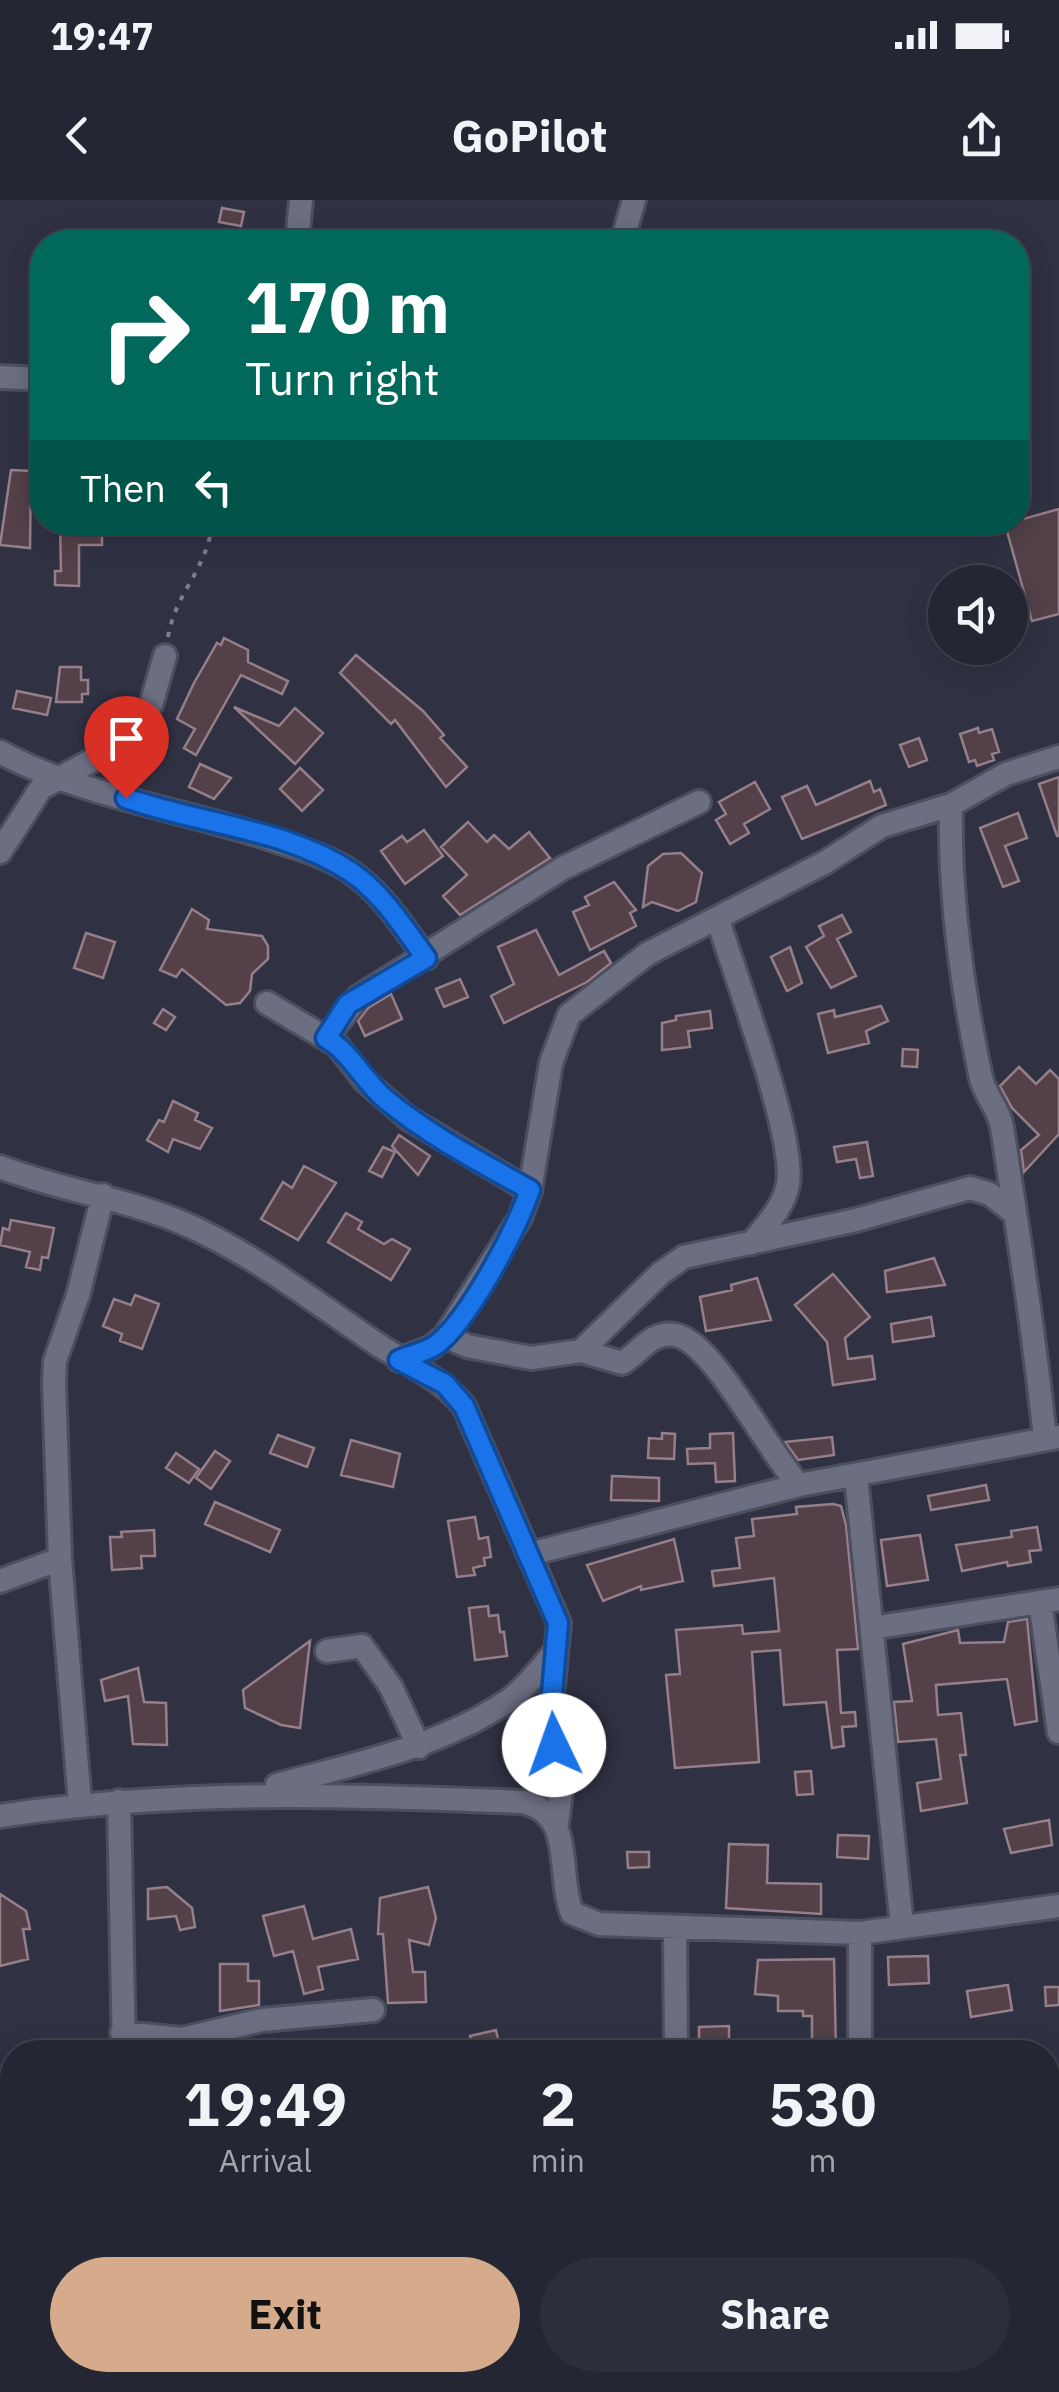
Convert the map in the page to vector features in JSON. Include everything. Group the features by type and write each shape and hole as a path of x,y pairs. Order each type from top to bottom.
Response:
{"street":[{"path":"298,230 301,200"},
{"path":"625,230 634,200"},
{"path":"0,377 30,378"},
{"path":"0,852 32,798 57,778 104,754 134,728 151,706 165,656"},
{"path":"0,752 57,778 151,807 214,820 329,860 353,873 382,900 426,958"},
{"path":"399,1360 432,1347 445,1336 499,1258 530,1190 551,1063 570,1015 647,954 718,920 882,826 951,805 1006,774 1059,757"},
{"path":"326,1038 348,1004 563,868 699,802"},
{"path":"530,1554 799,1484 856,1477 1052,1437 1002,1127 982,1084 961,970 950,846 951,805"},
{"path":"718,920 787,1144 788,1186 782,1202 752,1244"},
{"path":"267,1003 337,1045 365,1081 408,1118 530,1190"},
{"path":"0,1167 44,1184 103,1195 184,1224 256,1262 399,1360 445,1384 464,1406 558,1623 550,1717 562,1786 557,1823 572,1913 599,1924 860,1933 986,1919 1059,1906"},
{"path":"581,1352 675,1262 970,1188 990,1194 1014,1213"},
{"path":"80,1804 60,1559 55,1361 78,1295 103,1195"},
{"path":"445,1336 467,1346 532,1358 581,1352 622,1363 655,1338 674,1334 710,1357 768,1449 799,1484"},
{"path":"856,1477 902,1926"},
{"path":"0,1580 60,1559"},
{"path":"872,1628 1049,1600 1059,1732"},
{"path":"328,1651 362,1646 391,1687 420,1747"},
{"path":"248,1793 420,1747 511,1699 556,1651"},
{"path":"0,1816 80,1804 248,1793 523,1802 538,1806 557,1823"},
{"path":"120,1801 123,2040"},
{"path":"675,1928 676,2040"},
{"path":"860,1933 860,2040"},
{"path":"158,2040 262,2020 373,2010"}],"path":[{"path":"165,656 173,610 196,580 211,535"}],"building":[{"path":"222,208 244,212 241,226 219,222"},
{"path":"11,470 30,471 30,548 0,545"},
{"path":"1059,509 1059,614 1032,621 1028,565 1016,565 1008,535 1030,535 1030,517"},
{"path":"60,535 102,535 102,545 79,545 79,586 55,585 55,571 61,571"},
{"path":"224,638 248,650 248,662 288,681 282,694 241,675 196,755 184,748 195,729 177,719 217,643 221,645"},
{"path":"356,655 423,711 444,735 440,738 467,767 446,787 395,720 391,724 340,673"},
{"path":"60,667 81,667 81,680 88,680 88,694 82,694 82,702 56,702"},
{"path":"17,691 51,698 47,715 13,708"},
{"path":"234,707 279,726 295,708 323,733 295,764"},
{"path":"978,728 979,733 992,729 999,752 992,754 994,760 977,766 975,760 969,762 960,734"},
{"path":"919,738 927,760 909,767 900,745"},
{"path":"200,764 231,778 214,799 189,787"},
{"path":"300,768 323,790 302,811 280,789"},
{"path":"1059,777 1059,836 1057,836 1039,784"},
{"path":"870,781 874,792 880,789 886,805 802,839 782,797 807,786 816,805"},
{"path":"755,782 770,809 744,824 749,833 730,844 716,820 726,814 719,802"},
{"path":"1018,813 1027,838 1005,846 1019,881 1003,887 980,828"},
{"path":"468,822 487,842 494,835 509,849 529,832 550,858 460,915 443,896 467,875 441,847"},
{"path":"424,830 443,856 405,884 381,851 402,836 407,842"},
{"path":"681,853 702,873 696,902 678,911 652,902 643,907 648,866 663,854"},
{"path":"614,882 636,910 630,913 636,926 590,950 573,912 589,905 585,897"},
{"path":"192,909 209,920 207,929 262,936 268,946 268,959 252,974 250,991 240,1003 226,1005 182,969 176,977 160,970"},
{"path":"842,915 851,932 837,939 856,976 831,988 806,947 824,936 819,926"},
{"path":"536,930 559,975 604,951 611,963 587,982 504,1023 491,996 514,984 498,947"},
{"path":"86,933 115,942 103,978 74,968"},
{"path":"790,947 802,983 787,991 771,957"},
{"path":"460,979 468,997 444,1007 436,989"},
{"path":"391,994 402,1019 365,1036 358,1021 368,1008"},
{"path":"881,1006 888,1021 866,1031 869,1043 828,1053 818,1014 834,1010 835,1017"},
{"path":"163,1009 175,1017 166,1030 154,1023"},
{"path":"710,1011 712,1028 688,1031 690,1047 662,1050 662,1023 676,1020 676,1016"},
{"path":"903,1049 918,1050 917,1067 902,1066"},
{"path":"1019,1067 1036,1084 1050,1070 1059,1079 1059,1134 1024,1172 1021,1150 1039,1135 1012,1108 1000,1086"},
{"path":"173,1101 198,1113 195,1120 212,1128 200,1149 173,1139 168,1152 147,1140 159,1120 164,1122"},
{"path":"399,1135 430,1156 418,1175 392,1146"},
{"path":"867,1142 873,1176 860,1178 856,1159 837,1162 834,1147"},
{"path":"383,1147 395,1152 382,1177 369,1171"},
{"path":"304,1166 336,1183 298,1240 261,1219 283,1182 292,1188"},
{"path":"346,1213 362,1222 358,1229 384,1244 392,1239 410,1249 391,1280 328,1242"},
{"path":"11,1220 54,1228 48,1258 42,1257 40,1270 26,1267 30,1252 0,1245 3,1228 9,1230"},
{"path":"934,1258 945,1285 887,1292 885,1271"},
{"path":"833,1274 870,1317 845,1338 848,1359 872,1356 875,1379 833,1385 827,1342 795,1305"},
{"path":"757,1278 771,1320 706,1331 700,1297 732,1290 731,1285"},
{"path":"135,1295 159,1304 142,1349 120,1341 122,1334 103,1326 114,1299 131,1305"},
{"path":"931,1317 934,1336 893,1342 891,1324"},
{"path":"662,1433 675,1434 674,1459 648,1458 649,1438 662,1439"},
{"path":"733,1433 735,1481 716,1482 715,1463 688,1464 687,1449 710,1448 710,1434"},
{"path":"278,1435 314,1448 307,1467 270,1453"},
{"path":"832,1437 834,1455 798,1460 785,1442"},
{"path":"351,1440 400,1454 393,1487 341,1475"},
{"path":"215,1451 230,1461 211,1489 196,1478"},
{"path":"176,1453 199,1469 189,1483 166,1468"},
{"path":"612,1476 659,1478 659,1501 611,1500"},
{"path":"986,1485 989,1500 931,1510 928,1496"},
{"path":"215,1502 280,1530 270,1552 205,1524"},
{"path":"841,1506 846,1525 858,1649 837,1650 841,1713 855,1712 856,1726 842,1727 844,1746 832,1748 826,1702 784,1705 780,1650 752,1652 759,1762 675,1768 666,1675 680,1674 676,1630 742,1625 743,1634 779,1631 774,1578 714,1586 712,1571 740,1568 736,1538 754,1536 752,1519 797,1514 796,1507"},
{"path":"475,1517 479,1539 488,1537 491,1557 484,1558 485,1565 473,1568 475,1575 457,1577 448,1521"},
{"path":"1037,1527 1041,1550 1029,1551 1031,1562 1008,1566 1007,1562 962,1571 956,1545 1012,1537 1011,1531"},
{"path":"154,1530 155,1556 141,1556 142,1568 112,1570 110,1537 122,1537 121,1532"},
{"path":"920,1535 928,1580 887,1586 881,1540"},
{"path":"674,1539 683,1581 641,1590 641,1586 603,1601 587,1565"},
{"path":"488,1606 489,1616 498,1615 507,1656 475,1660 469,1608"},
{"path":"1027,1619 1037,1721 1015,1725 1007,1679 936,1685 938,1715 961,1713 966,1755 960,1755 967,1803 921,1811 917,1783 941,1779 936,1739 898,1742 894,1702 912,1701 903,1644 958,1630 960,1643 1004,1642 1008,1622"},
{"path":"310,1641 300,1728 281,1725 245,1708 243,1690"},
{"path":"138,1668 144,1702 166,1703 167,1745 133,1744 128,1696 105,1701 101,1680"},
{"path":"811,1771 813,1794 797,1795 795,1772"},
{"path":"1049,1820 1052,1845 1011,1853 1004,1829"},
{"path":"838,1835 869,1836 868,1859 837,1857"},
{"path":"729,1844 768,1845 767,1883 821,1884 821,1914 726,1908"},
{"path":"627,1852 649,1852 649,1867 628,1868"},
{"path":"167,1887 192,1908 195,1927 180,1930 176,1916 148,1919 148,1889"},
{"path":"428,1887 436,1918 429,1945 409,1940 413,1972 425,1972 426,2002 388,2003 383,1934 378,1934 380,1898"},
{"path":"0,1894 26,1911 30,1929 23,1929 28,1959 0,1966"},
{"path":"304,1906 313,1939 351,1929 358,1959 318,1967 323,1989 304,1994 293,1951 274,1956 263,1916"},
{"path":"928,1956 929,1983 889,1985 888,1957"},
{"path":"834,1959 836,2040 812,2040 812,2016 803,2016 803,2011 778,2011 778,1996 755,1994 758,1960"},
{"path":"220,1964 248,1964 248,1981 259,1981 259,2005 220,2011"},
{"path":"1008,1985 1012,2010 971,2017 967,1991"},
{"path":"1045,1987 1059,1987 1059,2005 1046,2006"},
{"path":"729,2026 729,2040 699,2040 699,2027"},
{"path":"496,2030 498,2040 471,2040 470,2036"}],"route":[{"path":"126,798 214,820 329,860 353,873 382,900 426,958 348,1004 326,1038 337,1045 365,1081 408,1118 530,1190 499,1258 455,1324 432,1347 399,1360 445,1384 476,1425 558,1623 550,1717 554,1745"}]}
